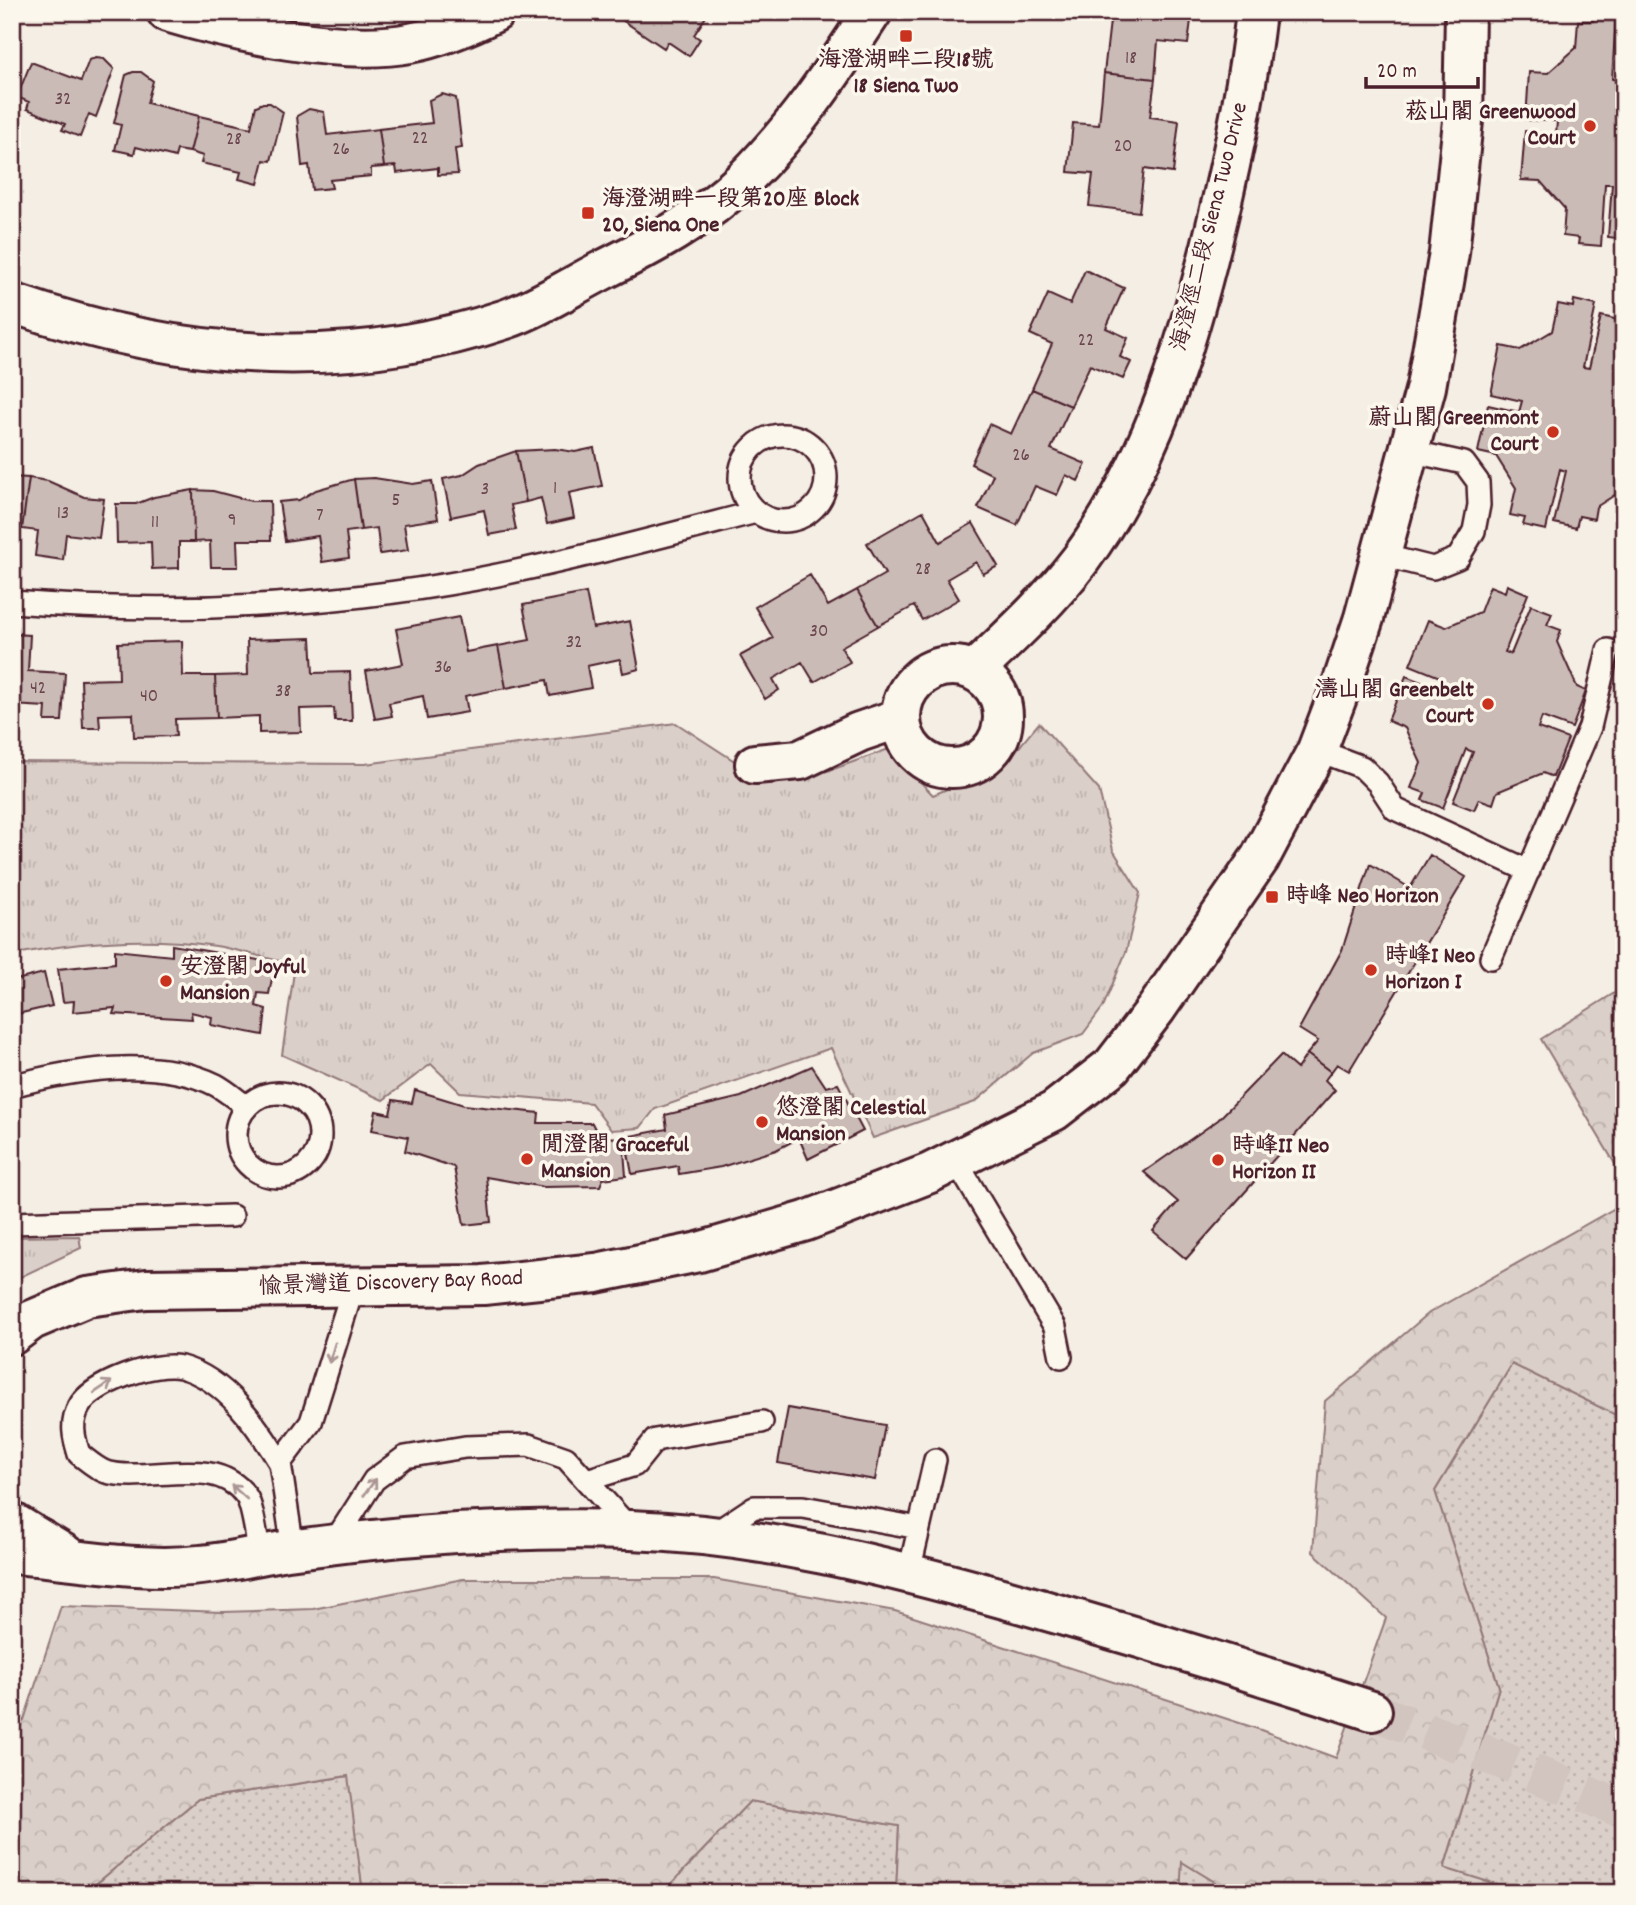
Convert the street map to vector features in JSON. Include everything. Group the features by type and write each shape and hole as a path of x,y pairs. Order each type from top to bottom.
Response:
{"street":[{"path":"167,12 252,33 335,46 408,43 460,30 495,12"},
{"path":"12,303 62,320 133,338 284,354 348,354 430,341 509,318 644,249 742,181 799,120 872,12"},
{"name":"海澄徑二段 Siena Two Drive","path":"975,670 1031,618 1081,559 1123,494 1157,424 1182,352 1210,251 1232,159 1256,12"},
{"name":"愉景灣道 Discovery Bay Road","path":"12,1335 32,1320 88,1297 134,1290 483,1285 596,1273 699,1252 806,1221 956,1161 1054,1111 1112,1066 1156,1009 1260,858 1317,750 1364,618 1426,387 1449,253 1463,121 1465,12"},
{"path":"958,666 975,670 998,694 1003,717 998,741 974,762 959,767 942,767 926,760 913,750 904,735 900,718 903,701 911,685 924,674 940,667 958,666"},
{"path":"755,765 800,760 859,732 900,718"},
{"path":"12,1522 71,1558"},
{"path":"12,1554 136,1566 199,1565 334,1544 436,1533 631,1530 710,1536 809,1550 909,1572 1161,1643 1372,1711"}],"lane":[{"path":"12,602 158,608 264,604 371,595 476,579 580,557 755,512 768,519 796,520 818,503 826,477 816,451 806,442 792,436 765,439 752,447 744,459 740,489 755,512"},
{"path":"1381,555 1433,568 1458,558 1474,531 1479,505 1478,482 1464,463 1409,451"},
{"path":"1491,958 1590,727 1608,650"},
{"path":"1317,750 1362,766 1378,783 1395,809 1529,871"},
{"path":"12,1086 52,1075 109,1068 168,1072 215,1085 247,1107"},
{"path":"956,1161 1055,1327 1060,1357"},
{"path":"12,1223 232,1216"},
{"path":"280,1463 311,1422 353,1288"},
{"path":"180,1367 218,1387 255,1422 280,1463 276,1552 247,1497 222,1478 178,1472 142,1475 105,1472 79,1454 72,1432 79,1406 105,1384 141,1370 180,1367"},
{"path":"587,1480 635,1465 656,1440 762,1422"},
{"path":"334,1544 374,1480 405,1457 465,1447 529,1445 566,1458 631,1530"},
{"path":"909,1572 935,1460"},
{"path":"710,1536 754,1507 803,1507 919,1528"}],"green space":[{"path":"676,723 770,784 831,770 889,749 933,795 1004,765 1039,723 1099,790 1113,850 1140,893 1126,952 1103,1007 1083,1034 1033,1053 975,1102 873,1138 831,1048 655,1109 640,1128 611,1130 591,1103 460,1092 431,1064 383,1100 282,1055 295,965 216,946 165,941 88,943 12,955 12,762 365,764"},
{"path":"1624,987 1624,1179 1541,1039"},
{"path":"1624,1203 1624,1419 1512,1364 1435,1491 1499,1687 1444,1868 1524,1893 1233,1893 1182,1862 1180,1893 896,1893 899,1826 750,1801 662,1893 363,1893 348,1776 198,1799 85,1893 12,1893 12,1725 24,1720 61,1606 223,1612 313,1609 463,1579 714,1579 895,1611 1258,1729 1336,1758 1386,1618 1313,1552 1325,1401 1429,1313"},
{"path":"79,1236 81,1248 12,1281 12,1237"},
{"path":"1512,1364 1624,1419 1624,1893 1524,1893 1444,1869 1499,1687 1435,1491"},
{"path":"349,1776 363,1893 85,1893 198,1799"},
{"path":"750,1801 899,1826 896,1893 662,1893"},
{"path":"1181,1861 1233,1893 1180,1893"}],"building":[{"path":"622,12 709,12 694,35 700,39 689,56 668,42 664,48 622,20"},
{"path":"1086,12 1192,12 1188,44 1158,41 1155,79 1104,73 1110,21 1085,19"},
{"name":"菘山閣 Greenwood Court","path":"1594,15 1616,16 1612,79 1619,80 1624,26 1624,239 1608,237 1612,184 1605,184 1601,246 1578,244 1579,238 1563,236 1565,209 1540,181 1521,180 1525,131 1556,134 1557,121 1526,120 1529,72 1548,73 1576,48 1578,21 1593,21"},
{"path":"104,59 114,69 96,117 89,114 80,137 62,130 65,124 27,109 29,102 17,97 31,62 81,81 89,60"},
{"path":"141,72 153,81 147,103 199,116 190,152 177,150 175,157 136,147 134,154 115,150 121,125 114,123 126,75"},
{"path":"1104,73 1155,79 1150,117 1179,121 1173,173 1144,169 1139,212 1089,206 1093,174 1068,172 1073,123 1099,125"},
{"path":"442,94 456,98 462,148 455,149 458,174 438,175 438,168 397,173 396,166 384,167 379,129 432,123 429,100"},
{"path":"270,103 283,112 271,161 264,160 258,184 239,179 241,172 201,163 203,156 190,152 199,116 251,128 256,106"},
{"path":"309,109 324,112 327,135 379,129 384,167 371,168 371,176 330,180 332,188 312,190 309,165 302,166 297,116"},
{"path":"1085,270 1124,288 1106,328 1128,338 1120,357 1131,362 1123,379 1090,365 1071,406 1032,389 1052,344 1030,334 1048,294 1070,304"},
{"name":"蔚山閣 Greenmont Court","path":"1574,300 1596,305 1583,367 1589,368 1601,316 1623,321 1620,333 1624,334 1624,489 1596,507 1594,519 1579,516 1576,528 1554,523 1566,471 1560,469 1546,530 1523,525 1525,518 1510,515 1516,488 1496,456 1478,452 1488,405 1519,412 1522,401 1491,394 1501,346 1520,350 1552,331 1558,304 1573,307"},
{"path":"1032,389 1071,406 1051,449 1086,464 1078,481 1066,475 1057,495 1035,486 1017,525 978,508 993,475 971,464 989,424 1011,434"},
{"path":"594,448 602,486 569,493 574,518 547,524 541,498 526,502 516,451 555,449 575,452"},
{"path":"516,451 526,502 511,505 516,530 489,535 484,510 451,517 443,479 462,475 479,464"},
{"path":"12,477 29,478 22,529 12,528"},
{"path":"29,478 48,481 84,497 104,499 99,538 66,534 63,560 35,556 38,531 22,529"},
{"path":"374,478 413,484 432,481 438,519 404,524 408,550 380,554 377,528 361,530 354,479"},
{"path":"354,479 361,530 346,532 349,558 322,562 318,536 285,541 279,502 299,500 316,490"},
{"path":"193,490 213,491 251,501 270,501 271,540 237,540 238,567 211,567 210,541 194,542"},
{"path":"193,490 194,542 179,542 179,568 152,569 151,542 117,543 116,504 136,504 154,497"},
{"path":"923,511 940,542 973,523 998,566 983,574 976,562 947,579 959,599 922,620 914,606 878,626 857,590 885,574 867,543"},
{"path":"810,575 828,606 857,590 878,626 841,647 850,662 814,682 802,662 773,679 779,690 765,699 740,656 773,638 755,607"},
{"name":"濤山閣 Greenbelt Court","path":"1507,585 1528,594 1505,652 1511,654 1531,605 1552,613 1547,625 1561,630 1557,642 1577,687 1586,691 1572,728 1542,717 1538,728 1568,739 1553,777 1543,773 1497,792 1493,804 1479,799 1474,810 1453,802 1473,752 1466,749 1443,808 1422,800 1425,793 1411,788 1421,763 1405,728 1388,721 1406,676 1436,688 1440,677 1410,665 1428,620 1446,627 1480,612 1490,586 1505,592"},
{"path":"586,593 593,628 630,621 639,669 623,673 620,659 587,666 591,688 550,696 547,680 506,688 498,646 530,640 523,605"},
{"path":"459,617 466,652 498,646 506,688 465,696 468,712 427,719 423,696 389,703 392,716 375,719 366,671 403,664 396,629"},
{"path":"12,634 30,635 28,671 65,673 62,721 45,721 46,707 12,705"},
{"path":"311,638 313,673 350,672 352,721 335,721 334,708 300,709 301,732 259,733 259,716 217,718 215,676 248,675 247,640"},
{"path":"182,641 183,676 215,676 217,718 175,719 176,736 134,737 133,714 99,715 100,728 83,728 81,680 119,679 118,643"},
{"name":"時峰I Neo Horizon I","path":"1430,855 1466,877 1349,1071 1337,1064 1331,1072 1307,1054 1318,1041 1299,1029 1342,950 1370,864 1410,888"},
{"name":"安澄閣 Joyful Mansion","path":"172,945 275,963 269,994 258,993 256,1006 266,1009 263,1035 211,1025 212,1017 191,1012 192,1019 113,1014 115,1008 73,1012 74,1001 63,1002 58,969 115,963 115,950 172,956"},
{"path":"44,973 52,1006 13,1015 17,1023 12,1025 12,981"},
{"name":"時峰II Neo Horizon II","path":"1307,1054 1331,1072 1325,1080 1335,1090 1186,1259 1153,1231 1178,1202 1144,1172 1218,1120 1281,1055 1297,1069"},
{"name":"悠澄閣 Celestial Mansion","path":"812,1066 826,1087 838,1084 863,1131 808,1159 799,1138 776,1150 721,1167 679,1174 678,1166 632,1174 625,1137 667,1129 665,1115 741,1097"},
{"name":"閒澄閣 Graceful Mansion","path":"415,1090 464,1105 539,1113 538,1123 592,1123 599,1137 623,1138 626,1176 603,1179 600,1186 544,1187 486,1177 491,1222 464,1225 454,1167 405,1151 408,1137 372,1130 376,1111 390,1114 393,1100 412,1103"},
{"path":"788,1408 885,1425 875,1480 778,1463"}],"tunnel":[{"path":"1372,1711 1624,1810"}],"place":[{"name":"海澄湖畔二段18號 18 Siena Two","path":"906,36"},
{"name":"菘山閣 Greenwood Court","path":"1590,126"},
{"name":"海澄湖畔一段第20座 Block 20, Siena One","path":"588,213"},
{"name":"蔚山閣 Greenmont Court","path":"1553,432"},
{"name":"濤山閣 Greenbelt Court","path":"1488,704"},
{"name":"時峰 Neo Horizon","path":"1272,897"},
{"name":"時峰I Neo Horizon I","path":"1371,970"},
{"name":"安澄閣 Joyful Mansion","path":"166,981"},
{"name":"悠澄閣 Celestial Mansion","path":"762,1122"},
{"name":"閒澄閣 Graceful Mansion","path":"527,1159"},
{"name":"時峰II Neo Horizon II","path":"1218,1160"}]}
